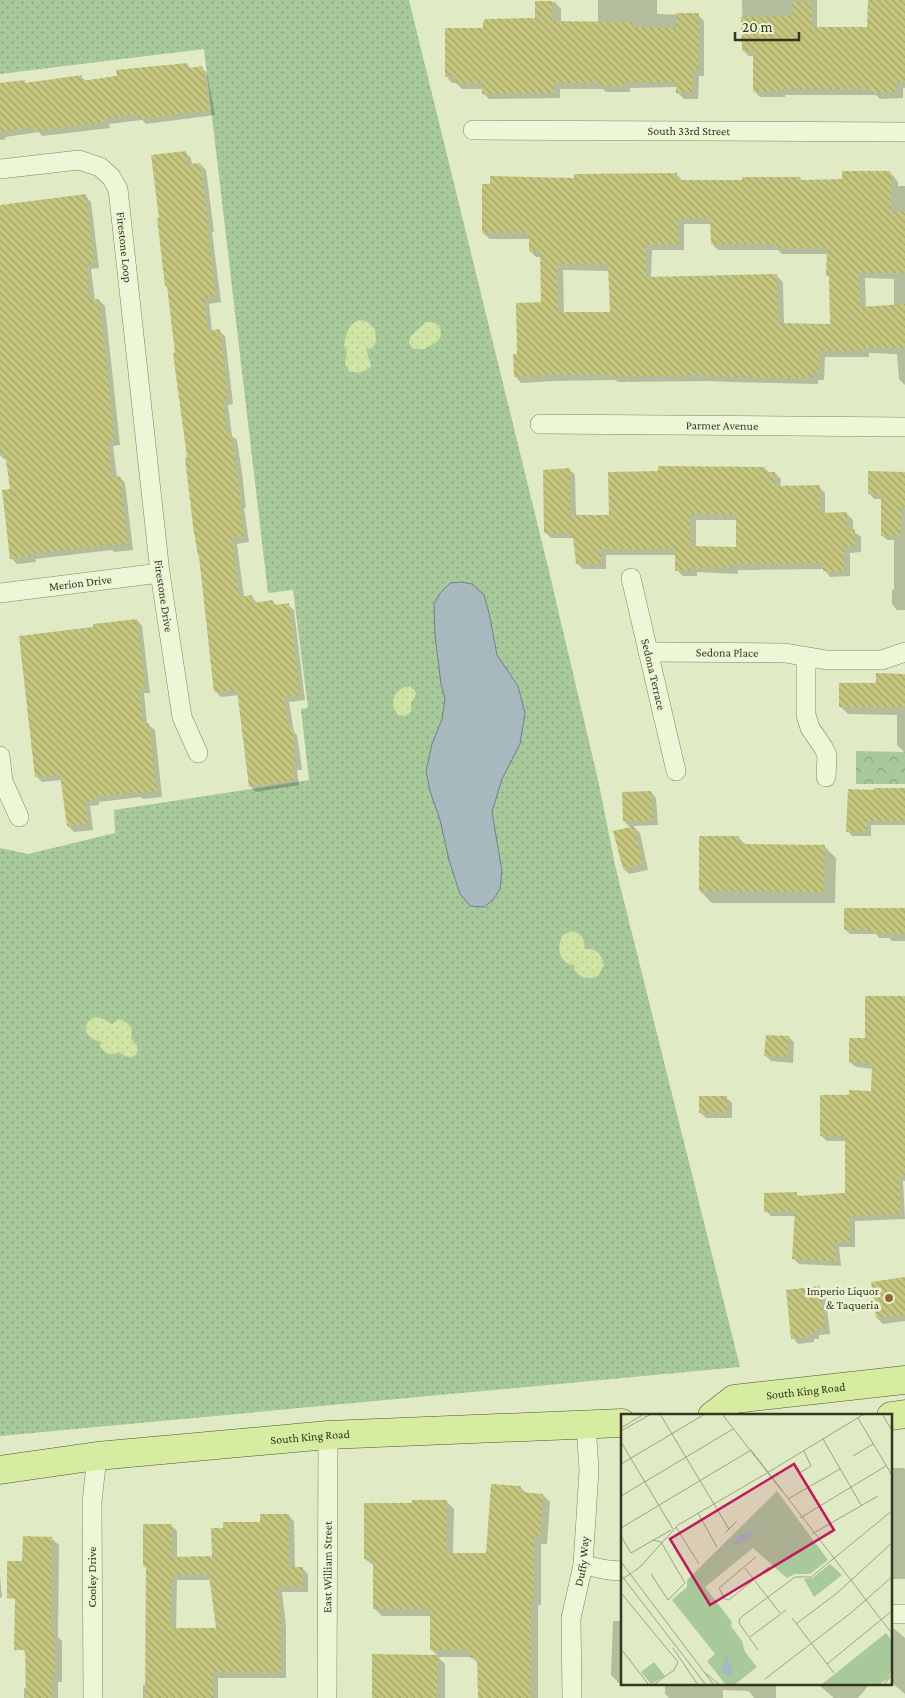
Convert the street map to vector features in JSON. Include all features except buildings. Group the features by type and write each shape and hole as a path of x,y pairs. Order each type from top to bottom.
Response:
{"main road":[{"name":"South King Road","path":"715,1414 734,1400 905,1380"},
{"path":"892,1416 905,1414"},
{"name":"South King Road","path":"0,1470 97,1456 328,1434 621,1423"}],"street":[{"name":"South 33rd Street","path":"473,130 905,132"},
{"name":"Firestone Loop","path":"0,169 79,160 100,167 111,177 118,189 145,435"},
{"name":"Parmer Avenue","path":"540,424 905,427"},
{"name":"Firestone Drive","path":"145,435 160,573 182,717 198,752"},
{"name":"Merion Drive","path":"0,593 160,573"},
{"name":"Sedona Terrace","path":"631,578 676,771"},
{"name":"Sedona Place","path":"648,652 785,653 827,660 882,660 905,652"},
{"path":"806,657 806,715 810,728 827,755 826,776"},
{"path":"0,756 3,781 19,817"},
{"name":"Duffy Way","path":"572,1698 571,1618 583,1565 590,1470 586,1425"},
{"name":"East William Street","path":"327,1698 328,1434"},
{"name":"Cooley Drive","path":"93,1698 92,1502 97,1456"},
{"path":"583,1565 621,1571"},
{"path":"892,1614 905,1614"}],"green space":[{"path":"0,0 409,0 549,571 599,784 615,865 740,1367 0,1436 0,848 28,854 115,833 114,810 309,780 301,709 308,708 293,590 268,593 204,49 0,74"},
{"path":"856,751 905,752 905,784 856,784"}],"sand":[{"path":"359,320 367,322 375,329 376,342 372,348 366,349 371,366 364,371 355,372 349,371 345,363 347,351 344,345 350,327"},
{"path":"426,322 433,322 439,326 440,338 425,349 413,349 409,343 410,337"},
{"path":"410,686 416,694 411,703 411,712 405,716 398,715 393,706 394,697 404,687"},
{"path":"572,931 582,937 584,949 595,950 602,958 604,965 598,976 591,978 582,977 574,969 575,965 565,962 562,958 560,954 561,939 563,935"},
{"path":"96,1017 112,1024 119,1019 128,1024 132,1031 131,1038 138,1047 136,1055 129,1057 119,1052 108,1054 104,1051 100,1046 101,1042 91,1038 86,1031 87,1023"}],"shaded area":[{"path":"450,583 472,584 484,595 497,655 518,686 525,713 520,744 502,779 492,812 502,871 500,889 493,900 484,907 470,906 460,894 449,860 426,771 432,744 442,719 445,699 441,684 435,636 434,604 440,593"}],"place":[{"name":"Imperio Liquor & Taqueria","path":"889,1298"}]}
